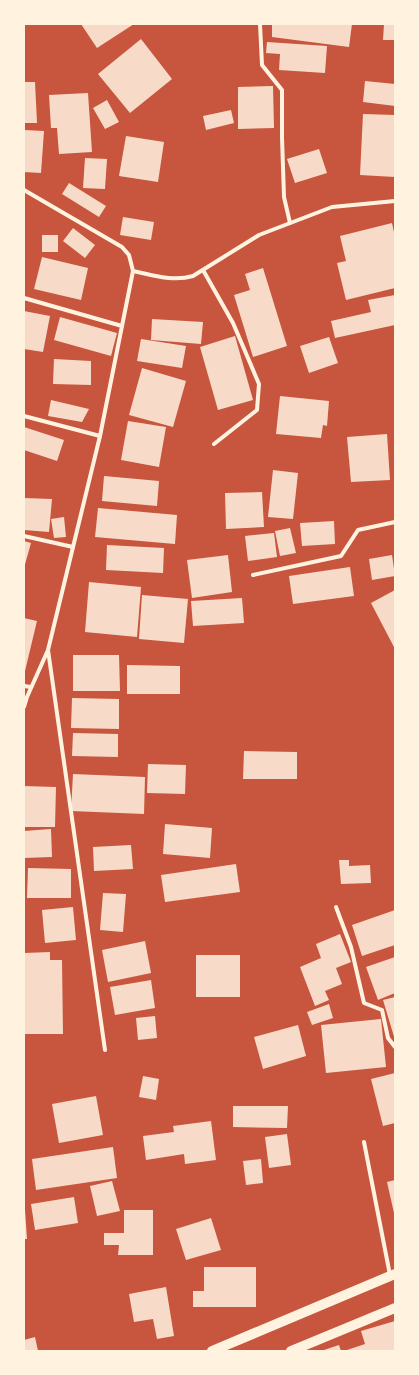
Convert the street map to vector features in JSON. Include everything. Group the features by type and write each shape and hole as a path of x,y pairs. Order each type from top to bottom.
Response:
{"main road":[{"path":"212,1351 393,1275"},
{"path":"291,1351 395,1308"}],"street":[{"path":"260,24 262,65 282,90 284,197 290,223"},
{"path":"24,190 122,247 129,255 133,271 100,436 48,650 24,707"},
{"path":"133,271 183,279 193,276 259,235 332,207 395,201"},
{"path":"203,270 233,323 259,384 257,410 214,444"},
{"path":"24,298 122,326"},
{"path":"24,416 100,436"},
{"path":"253,575 341,556 358,530 395,522"},
{"path":"24,536 73,547"},
{"path":"48,650 105,1050"},
{"path":"24,686 31,688"},
{"path":"336,907 351,947 364,1003 382,1010 388,1038 395,1047"},
{"path":"364,1142 393,1275"}],"building":[{"path":"81,24 134,24 97,48"},
{"path":"272,24 352,24 349,47 272,37"},
{"path":"384,24 395,24 395,40 383,40"},
{"path":"141,39 172,79 130,113 98,74"},
{"path":"267,42 327,46 325,73 279,70 280,54 266,53"},
{"path":"365,81 395,84 395,106 363,102"},
{"path":"24,82 35,82 37,123 24,123"},
{"path":"273,86 274,128 238,129 238,87"},
{"path":"88,93 92,152 59,154 57,128 51,128 49,95"},
{"path":"107,100 119,122 105,129 93,108"},
{"path":"231,110 234,123 206,130 203,116"},
{"path":"363,114 395,115 395,177 360,175"},
{"path":"24,130 44,131 41,173 24,172"},
{"path":"126,136 164,142 158,182 119,176"},
{"path":"319,149 327,173 295,183 287,159"},
{"path":"85,158 107,159 105,189 83,188"},
{"path":"69,183 106,206 99,217 62,194"},
{"path":"123,217 154,222 151,240 120,235"},
{"path":"392,223 395,237 395,288 346,300 337,263 346,261 340,236"},
{"path":"73,228 95,245 85,258 63,241"},
{"path":"42,235 58,235 58,252 42,252"},
{"path":"42,257 88,268 81,300 34,289"},
{"path":"263,268 287,346 253,357 234,295 250,290 245,274"},
{"path":"395,295 395,325 335,338 331,321 371,312 368,300"},
{"path":"24,311 50,316 43,352 24,349"},
{"path":"60,317 117,333 111,356 54,340"},
{"path":"152,319 203,322 201,344 151,340"},
{"path":"235,336 253,400 218,410 200,347"},
{"path":"329,337 338,363 309,373 300,346"},
{"path":"141,339 186,346 182,368 137,361"},
{"path":"54,359 91,361 91,385 53,384"},
{"path":"142,368 186,381 173,427 129,415"},
{"path":"280,396 329,401 327,426 323,425 321,438 276,434"},
{"path":"51,400 89,409 82,422 48,416"},
{"path":"128,421 166,427 159,467 121,460"},
{"path":"24,427 64,440 57,461 24,450"},
{"path":"387,434 390,480 351,482 347,437"},
{"path":"273,470 298,473 293,519 268,517"},
{"path":"104,476 159,481 157,506 102,501"},
{"path":"262,492 264,527 226,529 225,493"},
{"path":"24,498 52,499 49,532 24,530"},
{"path":"98,508 177,515 175,544 95,537"},
{"path":"64,517 66,537 54,538 51,519"},
{"path":"334,521 335,544 302,546 300,523"},
{"path":"290,528 296,553 280,556 275,531"},
{"path":"274,533 277,557 248,561 245,536"},
{"path":"24,541 31,543 24,568"},
{"path":"107,545 164,548 163,573 106,570"},
{"path":"228,555 232,592 192,598 187,560"},
{"path":"392,555 395,576 372,580 369,559"},
{"path":"350,567 354,596 293,604 289,576"},
{"path":"89,582 141,587 137,637 85,632"},
{"path":"395,590 395,649 371,603"},
{"path":"142,595 188,599 184,643 139,639"},
{"path":"242,598 244,623 193,626 191,601"},
{"path":"24,618 37,621 25,671 24,671"},
{"path":"73,655 119,655 120,691 73,691"},
{"path":"127,665 180,666 180,694 127,694"},
{"path":"72,698 119,699 119,729 71,728"},
{"path":"73,733 118,734 118,757 72,756"},
{"path":"244,751 297,752 297,779 243,779"},
{"path":"148,764 186,765 185,794 147,793"},
{"path":"73,774 145,777 144,814 71,811"},
{"path":"24,786 56,787 55,827 24,827"},
{"path":"165,824 212,828 210,858 163,854"},
{"path":"51,829 52,857 24,858 24,831"},
{"path":"131,845 133,869 94,871 93,847"},
{"path":"339,860 349,860 349,866 370,865 371,883 341,884"},
{"path":"236,864 240,892 165,902 161,875"},
{"path":"28,868 71,869 71,898 27,898"},
{"path":"103,893 126,894 123,932 100,930"},
{"path":"73,907 76,940 45,943 42,910"},
{"path":"395,910 395,945 362,956 352,925"},
{"path":"340,934 351,962 336,968 342,984 325,991 329,1000 315,1006 300,967 321,958 316,944"},
{"path":"145,941 151,973 108,982 102,950"},
{"path":"50,952 50,960 62,960 63,1034 24,1034 24,953"},
{"path":"196,955 240,955 240,997 196,997"},
{"path":"395,957 395,993 378,1000 366,967"},
{"path":"151,980 155,1008 115,1015 110,987"},
{"path":"395,997 395,1040 383,1000"},
{"path":"329,1004 333,1018 312,1025 307,1012"},
{"path":"155,1016 157,1038 138,1040 136,1018"},
{"path":"381,1019 386,1067 326,1073 321,1025"},
{"path":"298,1025 306,1056 263,1069 254,1037"},
{"path":"395,1073 395,1123 383,1126 371,1079"},
{"path":"143,1076 159,1079 156,1100 139,1097"},
{"path":"96,1096 103,1135 59,1143 52,1104"},
{"path":"233,1106 288,1106 287,1128 233,1127"},
{"path":"211,1121 216,1160 185,1164 184,1154 146,1160 143,1136 174,1132 173,1126"},
{"path":"287,1134 291,1165 269,1168 265,1137"},
{"path":"113,1147 117,1178 36,1190 32,1159"},
{"path":"261,1159 263,1183 246,1185 243,1161"},
{"path":"395,1180 395,1213 394,1213 387,1182"},
{"path":"112,1181 120,1211 97,1216 90,1186"},
{"path":"74,1197 78,1223 35,1230 31,1204"},
{"path":"25,1210 27,1239 24,1239"},
{"path":"124,1210 153,1210 153,1255 118,1255 119,1245 104,1245 104,1233 124,1233"},
{"path":"211,1218 221,1250 186,1260 176,1229"},
{"path":"204,1267 256,1267 256,1307 193,1307 193,1291 204,1291"},
{"path":"166,1287 174,1336 157,1339 153,1319 134,1322 129,1294"},
{"path":"395,1321 395,1350 344,1351 365,1344 361,1331"},
{"path":"35,1337 38,1351 24,1351 24,1340"},
{"path":"339,1345 341,1351 321,1351"}]}
